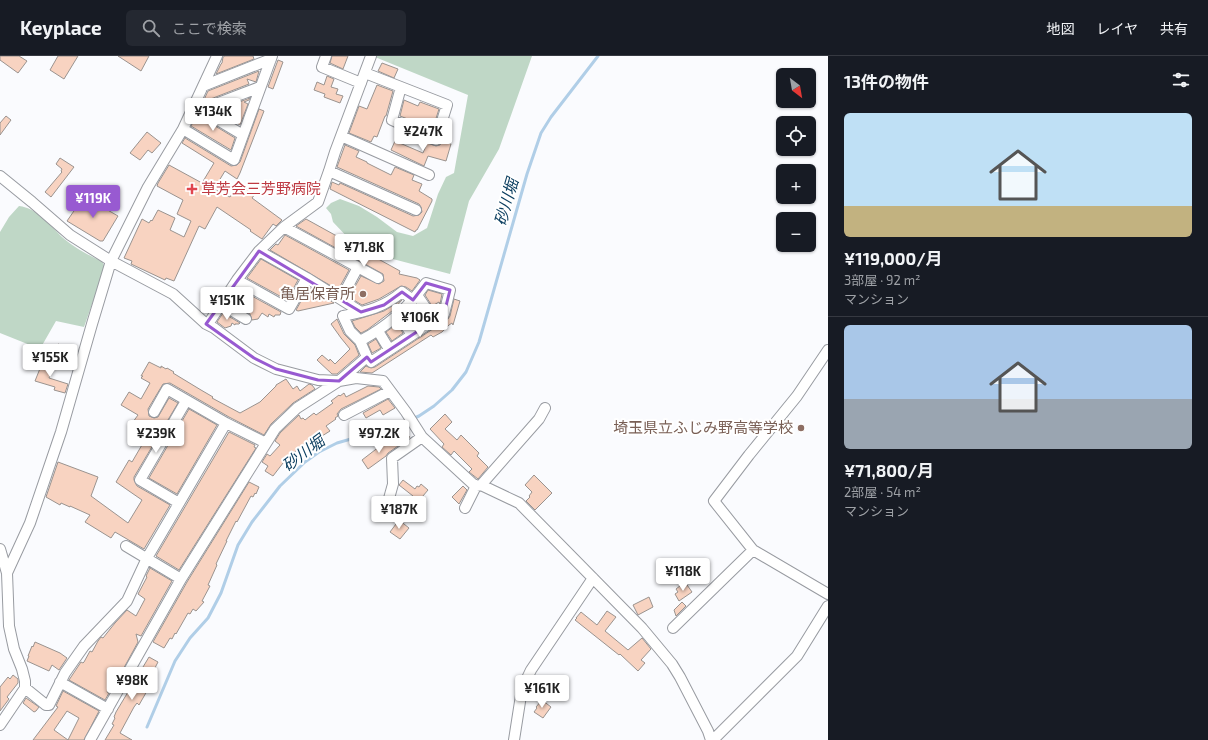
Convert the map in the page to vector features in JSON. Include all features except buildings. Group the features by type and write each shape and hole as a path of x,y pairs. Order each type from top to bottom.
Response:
{"street":[{"path":"7,573 30,523 61,432 112,261 148,187 197,108 203,86 217,56"},
{"path":"326,56 322,67 361,83"},
{"path":"206,324 210,321 237,280 259,251 284,227 318,202 371,56"},
{"path":"203,86 271,57"},
{"path":"183,129 234,160 271,57"},
{"path":"365,73 401,87 447,105 436,140 392,120 401,87"},
{"path":"197,108 260,87"},
{"path":"197,108 243,135"},
{"path":"341,136 429,174"},
{"path":"330,171 416,210"},
{"path":"0,176 70,235 112,261 173,294 206,324 214,328 254,358 276,369 318,380 340,381 356,378 383,381 406,412 419,433 473,484 479,485 519,503 642,628 680,676 712,740 797,656 828,606"},
{"path":"284,227 378,278"},
{"path":"259,251 307,278 361,312"},
{"path":"341,299 358,267"},
{"path":"237,280 289,309 307,278"},
{"path":"360,341 378,331 399,315 415,297 426,283 450,290 444,314 371,362 367,357 360,341 350,331 343,316 370,310 384,305 402,292 415,297 434,320"},
{"path":"221,304 246,319"},
{"path":"399,315 412,335"},
{"path":"378,331 389,349"},
{"path":"828,350 797,396 714,501 753,550 828,594"},
{"path":"90,740 181,579 275,429 297,408 340,381 367,357"},
{"path":"154,412 167,389 226,423 266,443"},
{"path":"344,415 390,391"},
{"path":"179,503 140,480 186,401"},
{"path":"464,508 479,485 539,419 545,408"},
{"path":"25,688 46,705 49,705 65,673 84,646 127,601 147,558 226,423"},
{"path":"388,502 392,484 392,458 419,433"},
{"path":"126,546 181,579"},
{"path":"0,550 7,573 9,626 14,649 22,669 25,682 25,688 0,725"},
{"path":"673,628 753,550"},
{"path":"514,740 522,689 531,670 593,578"},
{"path":"60,682 108,709"}],"highlighted area":[{"path":"259,251 361,312 384,305 402,292 413,300 426,283 450,290 444,314 371,362 367,357 339,381 318,380 276,369 254,358 206,324"}],"green space":[{"path":"532,56 499,149 469,201 450,274 370,253 351,241 333,222 331,214 326,208 331,203 340,199 359,206 397,232 413,236 427,228 438,194 446,177 454,173 468,95 375,57"},
{"path":"19,206 32,210 48,222 66,240 102,261 105,267 84,327 56,321 40,349 0,333 0,232 9,217"}],"waterway":[{"name":"砂川堀","path":"147,727 175,661 190,638 208,618 221,593 238,545 252,522 280,486 305,462 319,452 337,443 396,426 419,416 434,406 452,390 466,372 479,342 527,174 541,133 551,117 598,56"}],"place":[{"name":"草芳会三芳野病院","path":"192,189"},
{"name":"亀居保育所","path":"363,294"},
{"name":"埼玉県立ふじみ野高等学校","path":"801,428"}]}
